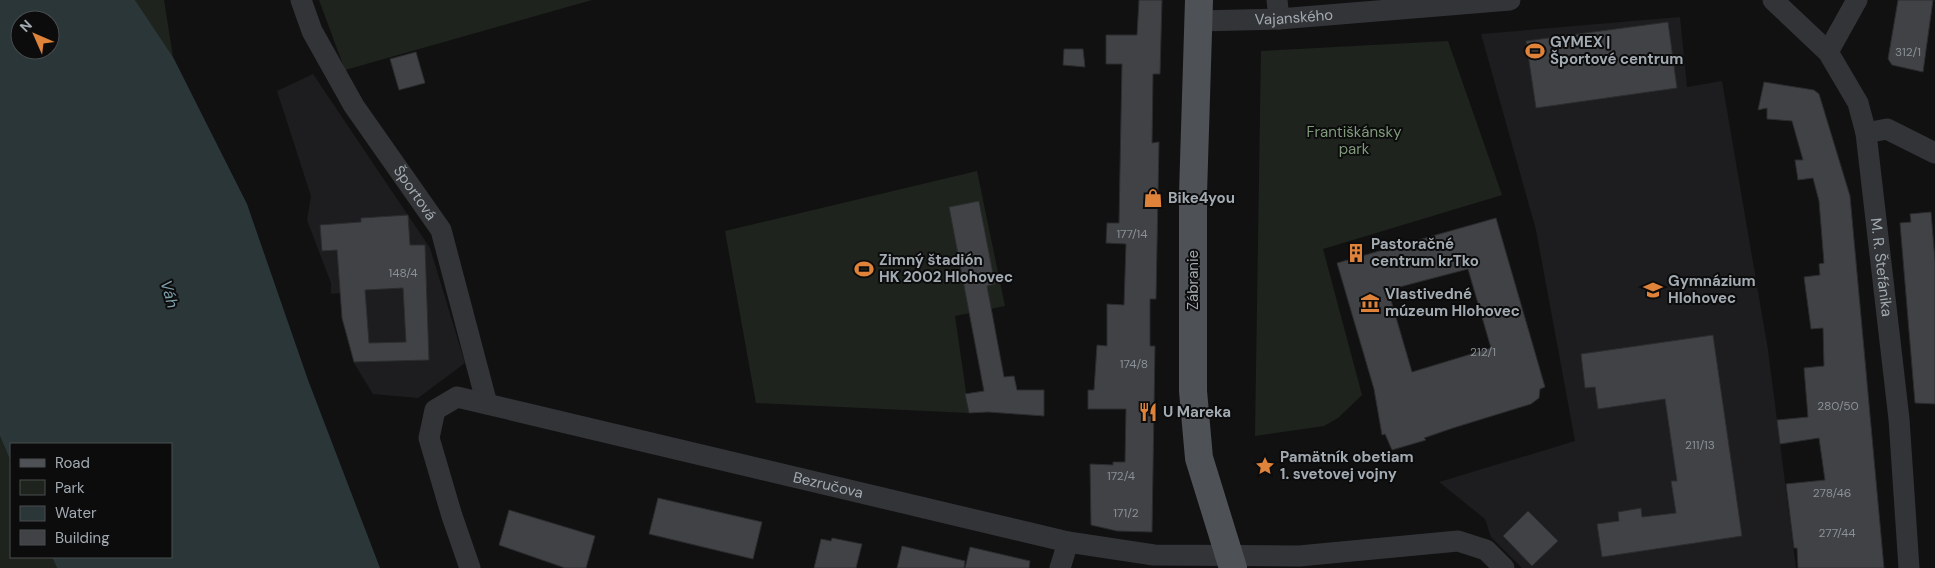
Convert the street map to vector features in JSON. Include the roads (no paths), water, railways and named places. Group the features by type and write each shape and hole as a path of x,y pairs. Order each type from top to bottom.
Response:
{"main road":[{"name":"Zábranie","path":"1199,11 1193,194 1193,391 1199,458 1231,562"}],"street":[{"name":"Športová","path":"301,0 312,31 354,106 441,230 487,404"},
{"name":"Vajanského","path":"1199,11 1510,0"},
{"name":"M. R. Štefánika","path":"1773,0 1828,52 1858,103 1866,133 1899,419 1909,568"},
{"path":"1828,52 1857,0"},
{"path":"1866,133 1887,129 1935,153"},
{"name":"Bezručova","path":"470,568 452,516 429,438 435,410 456,397 1068,542 1231,562 1458,541 1486,550 1504,568"},
{"path":"1060,568 1068,542"}],"water":[{"name":"Váh","path":"0,0 135,0 173,57 247,204 308,380 380,568 57,568 52,558 172,558 172,443 10,443 10,460 0,436"}],"place":[{"name":"GYMEX | Športové centrum","path":"1535,51"},
{"name":"Bike4you","path":"1153,198"},
{"name":"Pastoračné centrum krTko","path":"1356,253"},
{"name":"Zimný štadión HK 2002 Hlohovec","path":"864,269"},
{"name":"Gymnázium Hlohovec","path":"1653,290"},
{"name":"Vlastivedné múzeum Hlohovec","path":"1370,303"},
{"name":"U Mareka","path":"1148,412"},
{"name":"Pamätník obetiam 1. svetovej vojny","path":"1265,466"}],"park label":[{"name":"Františkánsky park","path":"1354,140"}]}
